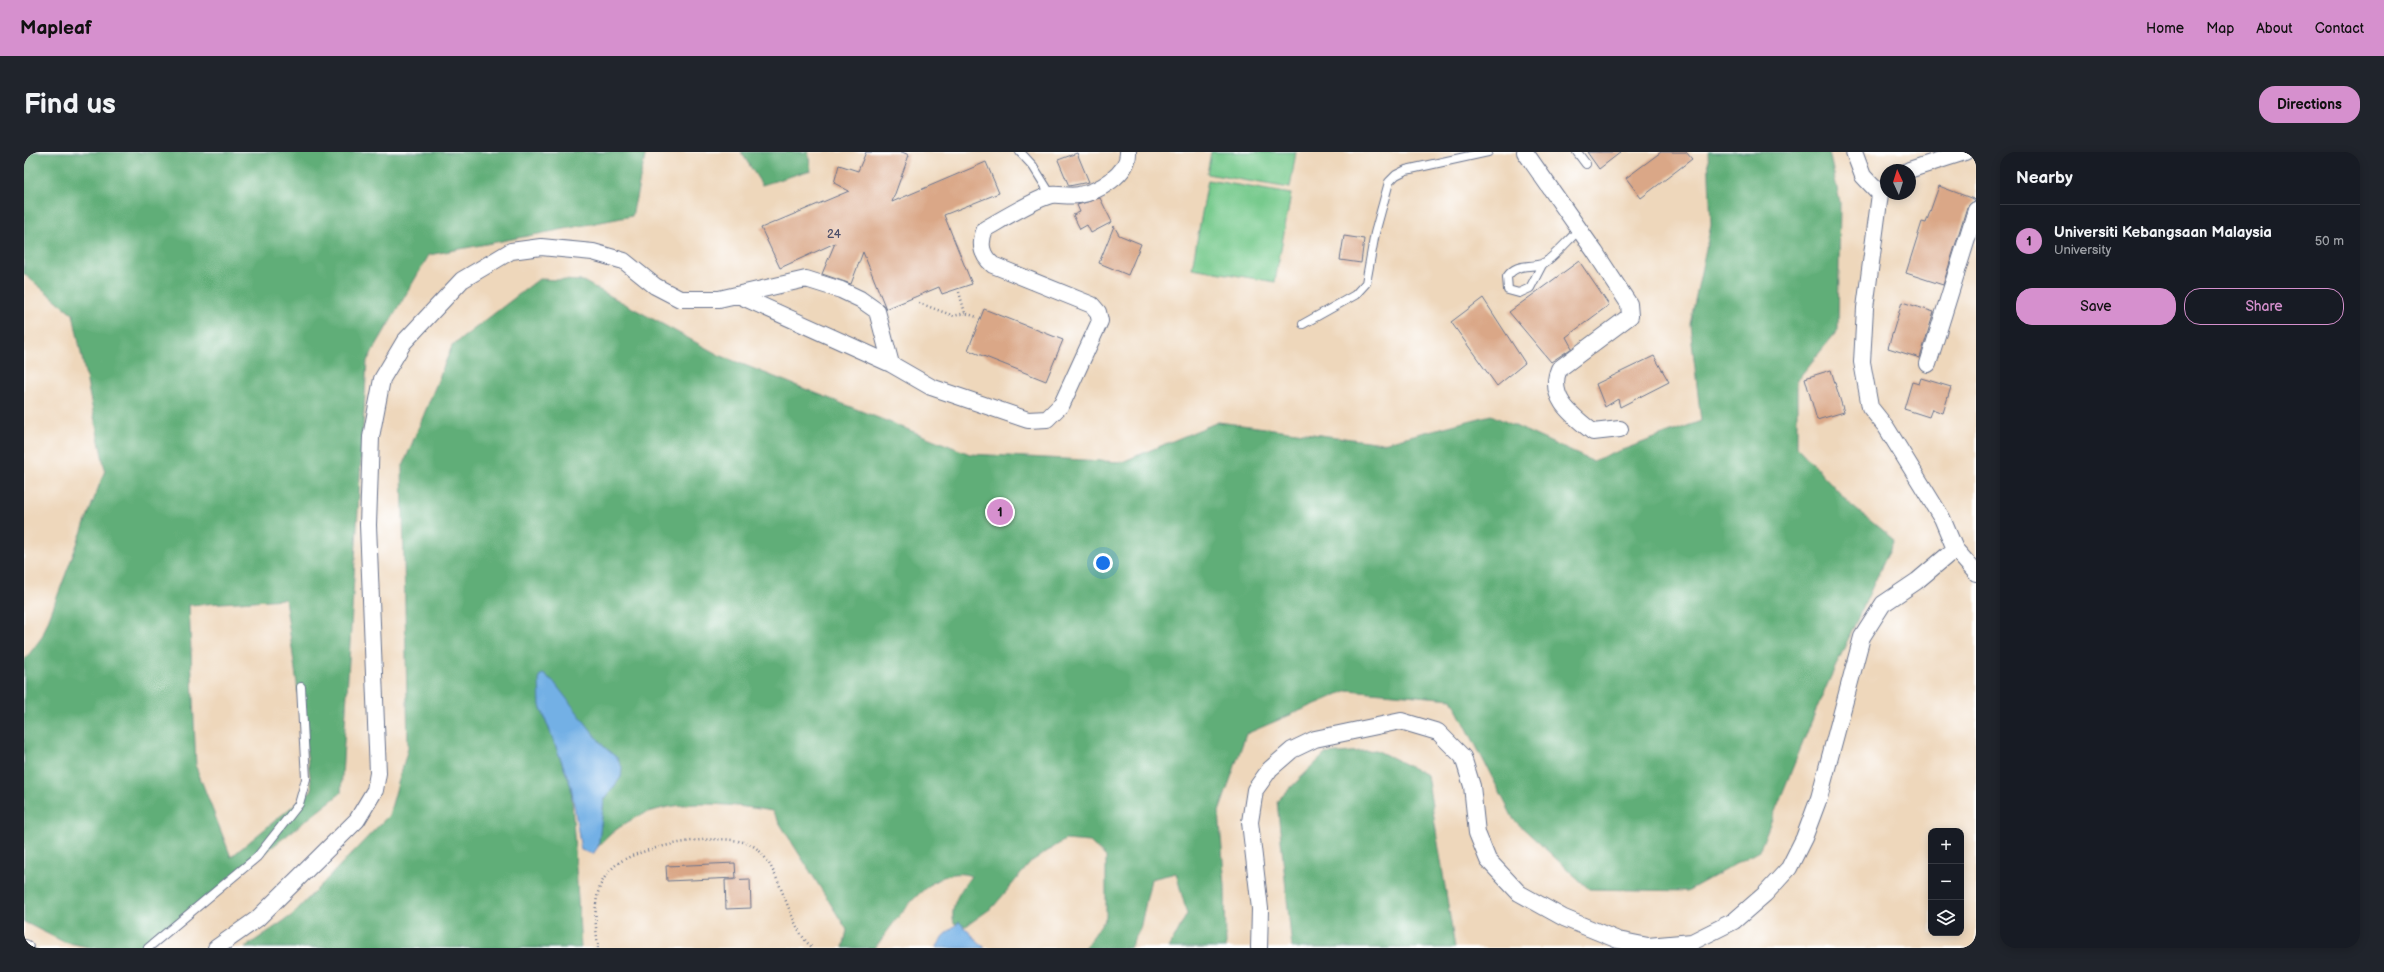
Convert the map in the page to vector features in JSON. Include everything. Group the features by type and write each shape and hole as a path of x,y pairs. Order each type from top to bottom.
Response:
{"street":[{"path":"738,295 891,364 931,387 1028,420 1047,419 1062,404 1100,321 1098,312 1092,305 993,265 985,258 982,249 982,238 985,229 1051,195 1080,195 1110,183 1121,171 1128,158 1128,152"},
{"path":"1525,152 1600,258 1631,310 1630,316 1559,369 1555,387 1568,413 1594,432 1620,429"},
{"path":"1854,152 1863,176 1880,189"},
{"path":"1916,168 1965,152"},
{"path":"1882,200 1865,308 1862,362 1870,407 1886,427 1942,518 1955,549 1976,573"},
{"path":"1928,364 1976,210"},
{"path":"216,948 257,919 306,872 356,820 374,790 378,772 368,525 371,437 382,379 404,342 462,280 511,251 541,247 593,252 624,261 655,286 680,299 719,299 806,279 841,290 860,299 877,311 891,364"},
{"path":"1258,948 1260,909 1250,822 1255,790 1270,769 1292,750 1315,739 1401,721 1438,732 1462,757 1472,786 1477,833 1488,860 1518,893 1564,918 1618,940 1648,946 1692,942 1734,921 1765,894 1789,868 1804,838 1819,798 1862,637 1883,604 1917,581 1955,549"}],"lane":[{"path":"1020,152 1033,166 1051,195"},
{"path":"1303,324 1355,295 1366,283 1377,226 1390,182 1396,175 1406,170 1488,152"},
{"path":"1577,152 1586,164"},
{"path":"1544,263 1518,267 1511,272 1507,277 1508,290 1519,293 1530,288 1544,263 1579,230"},
{"path":"148,948 257,857 299,804 306,778 301,687"}],"path":[{"path":"959,292 965,313"},
{"path":"919,303 954,316 965,313 977,317"},
{"path":"598,948 596,902 602,882 612,869 624,859 669,844 717,839 750,844 768,861 793,917 808,944 813,948"}],"shaded area":[{"path":"24,152 1976,152 1976,948 24,948"}],"green space":[{"path":"24,152 646,152 632,216 429,255 367,361 341,793 143,948 93,948 64,942 24,922 24,661 42,637 105,470 73,314 24,274","holes":["285,599 312,790 231,857 196,767 189,605"]},
{"path":"741,152 808,152 811,170 762,185"},
{"path":"1211,152 1296,152 1290,188 1207,174"},
{"path":"1708,152 1829,152 1840,202 1838,330 1797,380 1797,447 1852,506 1894,540 1821,698 1759,851 1687,891 1589,889 1514,820 1452,699 1348,690 1246,734 1219,812 1225,886 1226,948 1169,948 1187,914 1176,873 1151,879 1140,929 1130,948 1085,948 1106,918 1106,857 1090,842 1065,840 1032,861 993,907 966,926 954,923 953,910 957,898 971,876 957,874 943,877 929,885 904,910 875,948 843,948 847,930 772,811 725,805 679,805 657,810 636,818 616,830 598,847 604,800 621,777 617,758 540,705 571,786 581,948 244,948 291,916 389,815 408,748 402,468 452,346 539,279 583,281 719,355 970,454 1122,462 1218,422 1383,443 1491,415 1592,461 1701,421 1690,324 1711,225"},
{"path":"1208,180 1291,194 1275,282 1192,268"},
{"path":"1376,750 1427,775 1455,948 1292,948 1277,801 1325,754"}],"water":[{"path":"543,674 553,681 604,747 617,758 622,767 621,777 604,800 598,847 593,854 581,850 571,786 540,705 539,676"},
{"path":"959,922 985,948 936,948 945,934"}],"building":[{"path":"866,152 902,152 909,155 892,202 986,162 999,193 944,215 972,284 942,294 939,287 886,309 863,252 851,284 822,274 835,243 780,268 761,228 849,191 834,183 839,165 858,171"},
{"path":"1587,152 1621,152 1599,169"},
{"path":"1661,152 1686,152 1692,159 1641,198 1626,178"},
{"path":"1077,153 1089,182 1069,186 1058,160"},
{"path":"1939,186 1976,200 1967,207 1943,285 1906,273 1922,222 1926,223"},
{"path":"1100,198 1112,222 1091,233 1087,225 1080,229 1073,215 1080,212 1077,205"},
{"path":"1114,226 1119,235 1141,244 1128,275 1099,263"},
{"path":"1344,236 1364,239 1361,263 1340,260"},
{"path":"1579,261 1609,305 1566,337 1572,348 1551,362 1509,312"},
{"path":"1483,298 1525,363 1497,386 1451,322"},
{"path":"1902,302 1934,312 1920,358 1888,348"},
{"path":"984,309 1063,340 1046,381 968,350"},
{"path":"1654,356 1669,382 1620,407 1618,399 1605,407 1596,384"},
{"path":"1831,370 1844,412 1817,420 1805,378"},
{"path":"1921,378 1951,387 1943,413 1932,409 1929,417 1904,409 1912,382 1919,384"},
{"path":"735,863 736,878 667,881 666,866"},
{"path":"750,879 751,908 726,909 725,880"}],"place":[{"name":"Universiti Kebangsaan Malaysia","path":"1000,512"}]}
